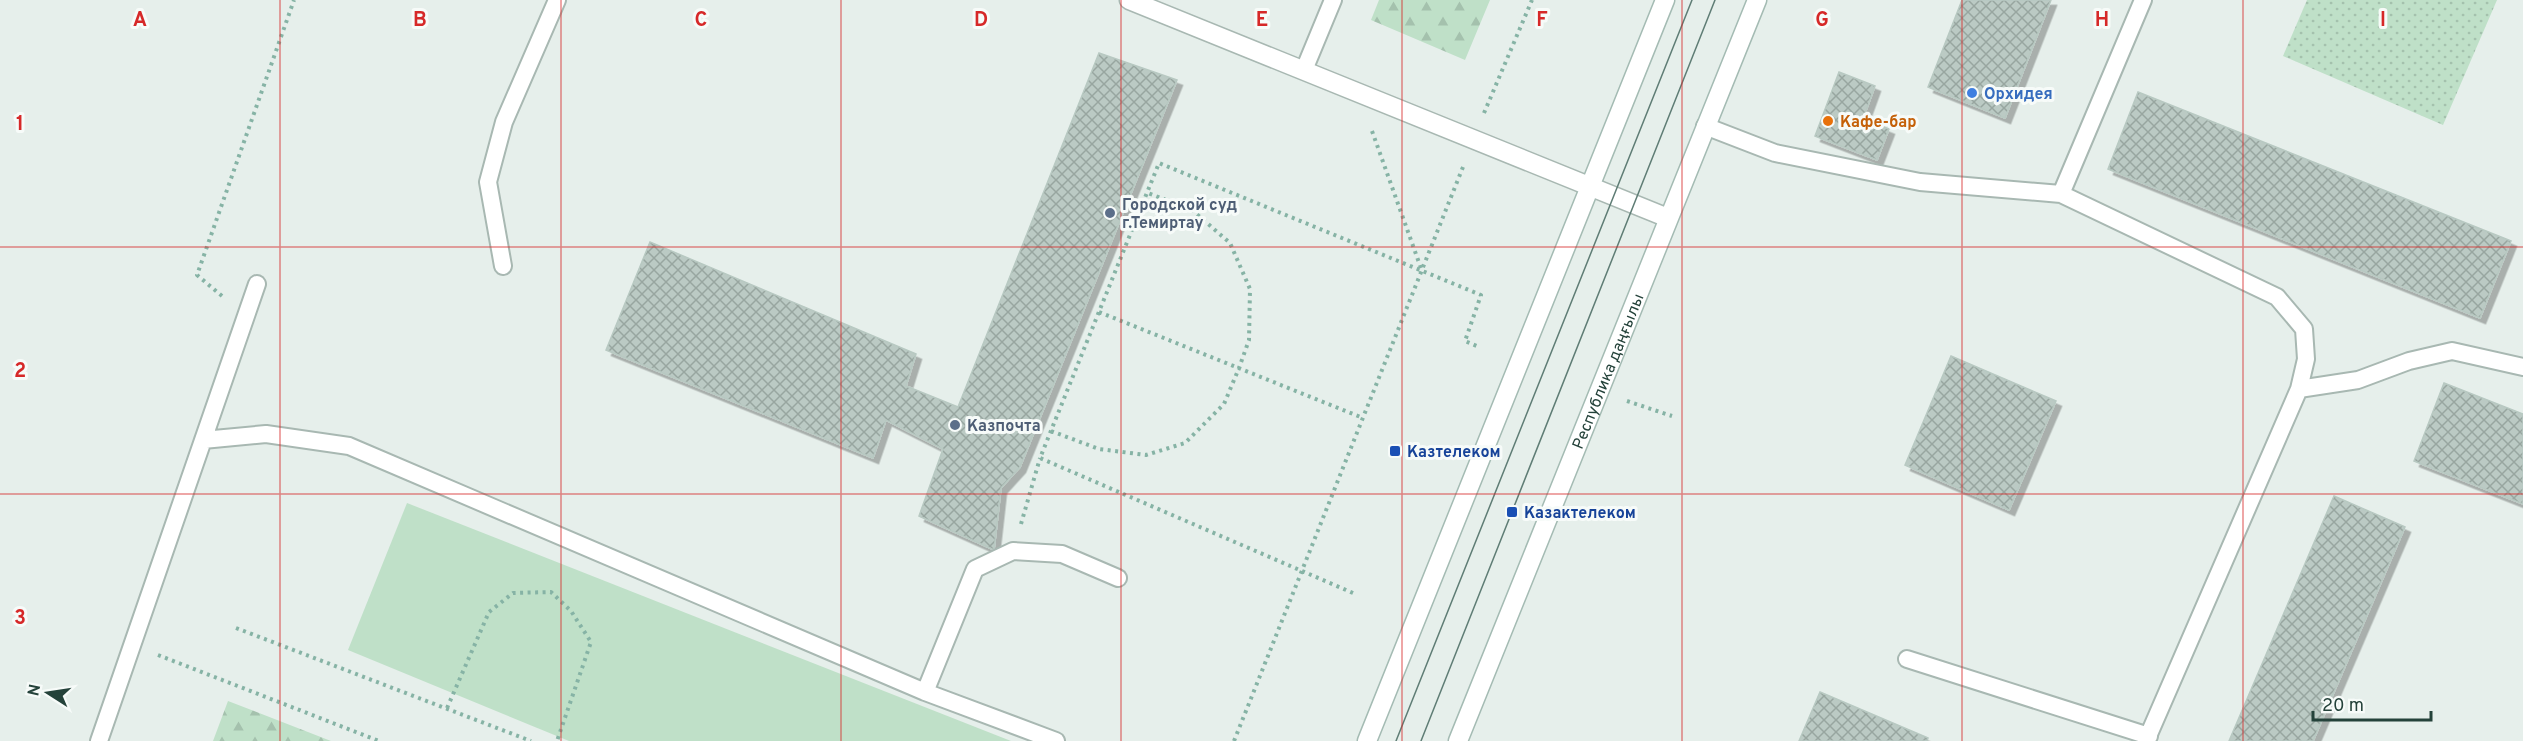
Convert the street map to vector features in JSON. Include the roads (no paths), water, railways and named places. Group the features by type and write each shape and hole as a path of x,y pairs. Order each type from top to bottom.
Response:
{"main road":[{"path":"1129,0 1668,218"},
{"path":"1367,741 1665,0"},
{"name":"Республика даңғылы","path":"1458,741 1757,0"}],"lane":[{"path":"503,266 488,182 504,123 557,0"},
{"path":"1304,70 1333,0"},
{"path":"2061,194 2143,0"},
{"path":"1705,126 1775,153 1920,183 2061,194 2277,297 2304,329 2306,359 2299,389 2148,738 1907,659"},
{"path":"99,741 256,284"},
{"path":"2299,389 2358,380 2409,361 2452,351 2523,368"},
{"path":"203,440 266,434 349,446 925,692 1056,741"},
{"path":"925,692 975,569 1013,551 1062,554 1118,578"}],"tram line":[{"path":"1396,741 1692,0"},
{"path":"1421,741 1715,0"}],"place":[{"name":"Орхидея","path":"1972,93"},
{"name":"Кафе-бар","path":"1828,121"},
{"name":"Городской суд г.Темиртау","path":"1110,213"},
{"name":"Казпочта","path":"955,425"},
{"name":"Казтелеком","path":"1395,451"},
{"name":"Казактелеком","path":"1512,512"}]}
